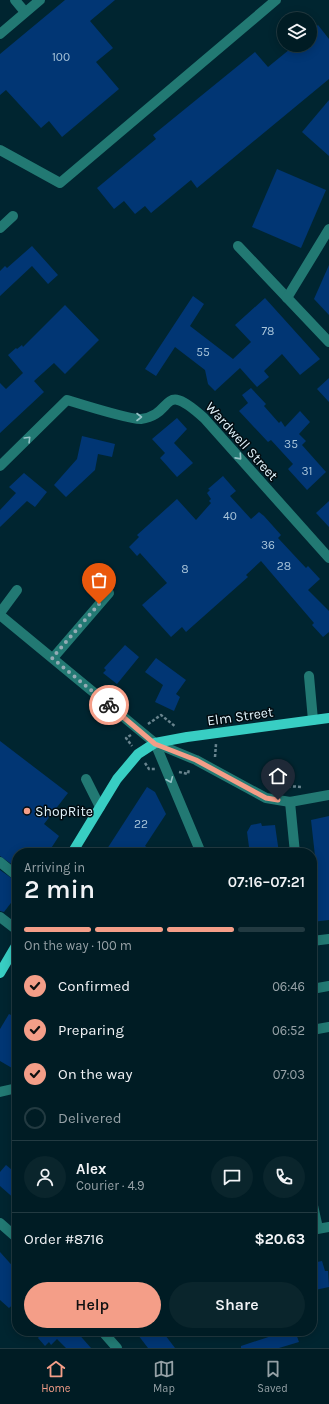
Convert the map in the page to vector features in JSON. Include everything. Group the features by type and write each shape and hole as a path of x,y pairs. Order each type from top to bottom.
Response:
{"main road":[{"name":"Elm Street","path":"75,848 117,779 138,754 155,744 187,737 329,718"},
{"path":"0,973 3,962 12,950"}],"street":[{"path":"15,0 25,12"},
{"path":"0,34 40,0"},
{"path":"0,150 60,183 276,0"},
{"path":"0,228 13,216"},
{"path":"287,298 329,229"},
{"path":"238,246 329,342"},
{"name":"Wardwell Street","path":"0,466 67,400 140,419 154,415 166,402 177,399 187,403 204,418 329,558"},
{"path":"18,590 0,614 155,744 196,760 266,798 290,802 329,795"},
{"path":"52,658 109,593"},
{"path":"309,676 313,720"},
{"path":"155,744 199,848"},
{"path":"86,779 100,807"},
{"path":"290,802 295,848"},
{"path":"0,862 12,872"},
{"path":"0,917 12,926"},
{"path":"317,940 329,939"},
{"path":"317,988 329,986"},
{"path":"317,1029 329,1028"},
{"path":"0,1092 12,1089"},
{"path":"0,1223 12,1234"},
{"path":"317,1229 329,1227"},
{"path":"106,1336 117,1348"}],"path":[{"path":"216,743 215,759 219,763"},
{"path":"188,774 189,769"},
{"path":"260,784 281,787 306,787"}],"building":[{"path":"65,0 115,0 90,21 113,48 96,62 119,89 62,137 49,121 41,128 6,90 0,95 0,54"},
{"path":"318,25 329,39 329,79 197,188 191,180 151,213 145,206 135,214 124,201 114,209 97,188 156,139 153,135 255,52 268,67 286,52 317,52"},
{"path":"329,100 329,156 302,132"},
{"path":"277,169 326,190 301,248 252,227"},
{"path":"32,246 58,275 48,284 32,266 0,296 0,271 5,266 7,268"},
{"path":"329,265 329,315 314,299"},
{"path":"193,296 204,304 190,326 233,359 251,342 235,325 265,298 320,359 300,375 282,354 264,371 269,377 257,387 240,368 215,391 208,384 205,370 175,347 156,376 145,369"},
{"path":"65,305 99,340 65,374 54,363 34,381 44,392 0,433 0,383 6,389 23,373 8,355 16,348 17,349 22,345 23,347"},
{"path":"329,378 329,402 317,389"},
{"path":"251,388 266,404 264,406 279,423 281,421 285,427 300,411 310,422 299,434 306,441 302,445 326,472 307,490 288,469 293,464 271,440 268,442 239,411 248,403 242,395"},
{"path":"177,418 187,429 174,443 193,463 177,477 160,458 165,453 152,439"},
{"path":"82,436 115,444 112,457 98,454 95,470 66,497 54,485 77,459"},
{"path":"24,473 47,492 35,507 27,501 0,527 0,510 16,493 9,487"},
{"path":"223,476 236,491 230,496 251,519 259,512 264,516 281,535 278,538 306,568 308,566 320,579 308,590 329,611 329,632 323,637 312,625 314,623 261,561 246,575 248,577 186,632 182,627 171,637 142,605 167,583 140,553 137,556 129,547 139,537 137,535 177,499 196,520 211,503 209,501 211,499 207,493 210,490 208,489"},
{"path":"329,501 329,527 316,513"},
{"path":"125,645 139,657 117,684 103,673 106,670 104,668"},
{"path":"156,658 186,680 176,694 180,697 174,711 155,702 163,685 145,672"},
{"name":"ShopRite","path":"0,741 68,793 44,824 59,836 51,848 12,848 12,864 0,856"},
{"path":"147,787 155,792 166,814 145,846 148,848 108,848"},
{"path":"329,816 329,920 317,921 317,848 314,848 311,820"},
{"path":"261,823 262,826 275,825 278,848 250,848 247,832 251,825"},
{"path":"0,870 12,878 12,902 4,912 0,911"},
{"path":"9,1014 12,1016 12,1068 0,1061 0,1029"},
{"path":"6,1165 12,1170 12,1197 0,1186 0,1172"},
{"path":"0,1252 12,1265 12,1305 9,1308 0,1300"},
{"path":"322,1261 325,1271 328,1271 329,1287 317,1290 317,1262"},
{"path":"40,1336 80,1336 91,1348 66,1348 57,1339 51,1345 49,1342 45,1346 38,1338"},
{"path":"139,1336 166,1336 175,1348 148,1348"},
{"path":"272,1336 297,1336 299,1342 279,1348 241,1348 241,1346"}],"way so far":[{"path":"99,604 52,658 109,705"}],"place":[{"name":"ShopRite","path":"27,811"}],"route":[{"path":"109,705 155,744 196,760 266,798 278,800"}]}
